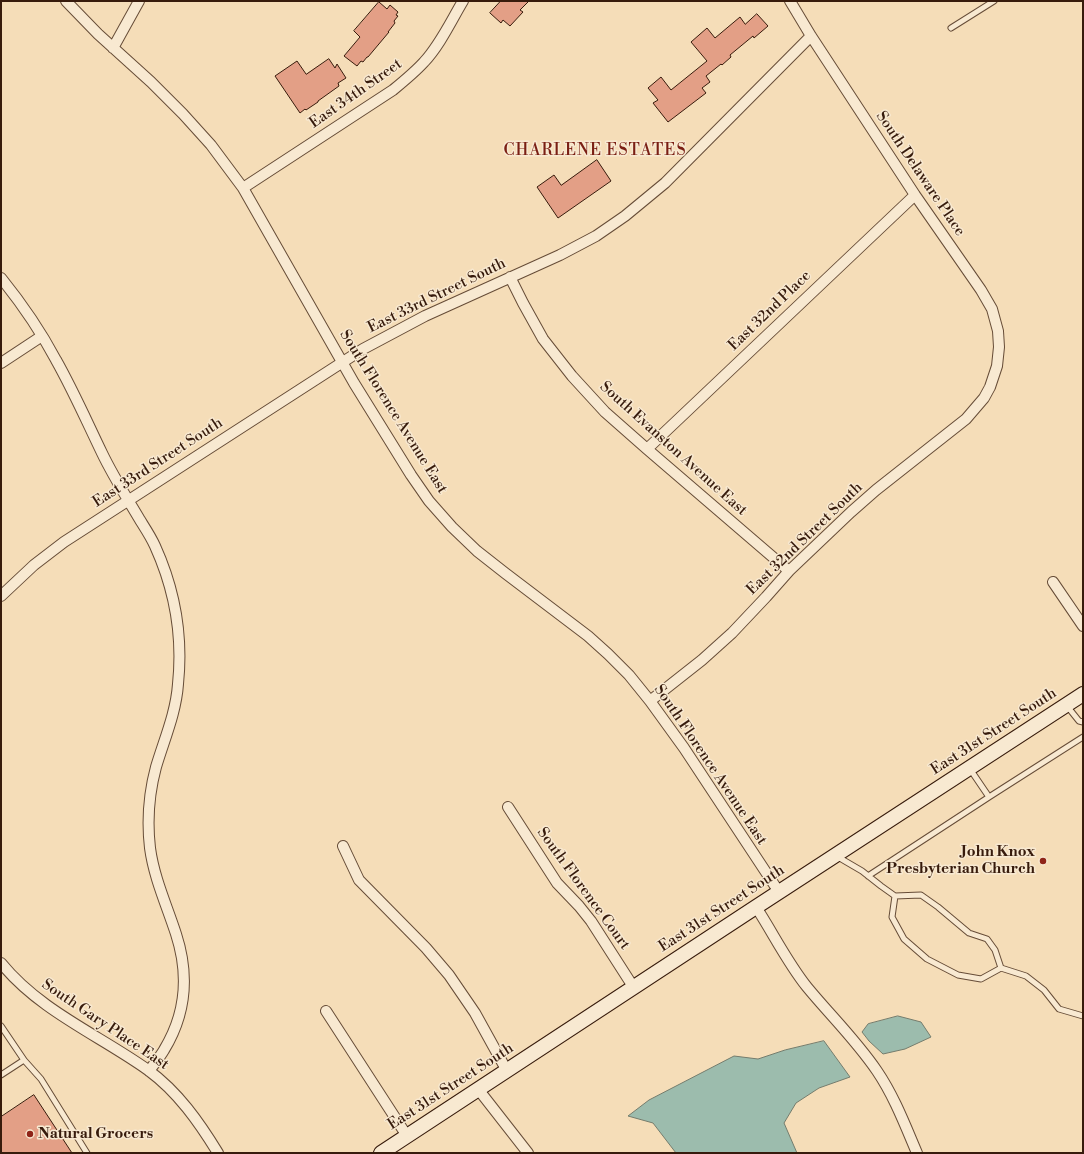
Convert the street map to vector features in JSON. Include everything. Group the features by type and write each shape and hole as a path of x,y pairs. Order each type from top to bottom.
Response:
{"main road":[{"name":"East 31st Street South","path":"381,1153 969,768 1066,705 1082,697"}],"street":[{"name":"South Florence Avenue East","path":"66,1 98,34 151,82 183,114 211,145 243,188 342,362 411,475 429,501 452,527 477,551 588,636 629,675 684,748 779,892"},
{"path":"113,48 139,1"},
{"name":"East 34th Street","path":"243,188 393,90 425,62 436,47 463,1"},
{"path":"790,1 811,36"},
{"name":"South Delaware Place","path":"811,36 915,195 981,290 992,309 998,332"},
{"name":"East 33rd Street South","path":"1,596 34,565 64,542 363,349 425,316 560,255 596,236 625,216 665,183 811,36"},
{"name":"East 32nd Place","path":"647,449 915,195"},
{"name":"South Evanston Avenue East","path":"510,277 543,339 572,376 606,412 789,571"},
{"path":"1,278 42,336 68,383 105,459 154,544 165,569 180,636 178,685 173,713 155,770 149,817 150,848 154,870 177,937 183,960 185,980 183,999 176,1025 164,1049 149,1071"},
{"name":"East 32nd Street South","path":"650,701 702,660 732,633 789,571 856,507 966,419 984,398 995,375 998,357 998,332"},
{"path":"1,363 42,336"},
{"path":"1054,582 1083,626"},
{"name":"South Florence Court","path":"508,807 557,883 580,906 591,921 634,988"},
{"path":"343,846 359,880 426,948 449,975 475,1013 507,1071"},
{"path":"756,907 797,974 822,1006 862,1050 878,1072 891,1095 917,1153"},
{"name":"South Gary Place East","path":"1,963 8,972 56,1012 114,1047 149,1071 174,1092 218,1153"},
{"path":"326,1011 407,1136"},
{"path":"478,1089 528,1153"}],"lane":[{"path":"951,28 994,1"},
{"path":"1066,705 1079,720 1083,722"},
{"path":"868,876 1083,737"},
{"path":"969,768 989,797"},
{"path":"835,856 862,871 895,896 921,895 969,933 987,939 995,950 1001,968"},
{"path":"895,896 892,918 904,939 927,959 958,975 981,979 1001,968 1026,976 1044,990 1059,1009 1083,1016"},
{"path":"2,1030 24,1060 41,1079 88,1153"},
{"path":"1,1075 24,1060"}],"shaded area":[{"path":"898,1016 921,1022 931,1037 905,1049 883,1054 862,1032 868,1024"},
{"path":"824,1041 850,1077 819,1088 796,1103 784,1123 797,1153 676,1153 653,1123 628,1116 649,1100 734,1056 758,1059 785,1050"}],"building":[{"path":"501,1 529,1 520,10 523,12 510,26 503,20 501,23 490,13"},
{"path":"379,2 387,9 390,5 398,12 396,15 398,16 389,32 368,57 363,62 361,61 357,66 344,56 360,37 354,31"},
{"path":"757,14 768,26 754,38 753,36 730,55 731,57 722,65 721,64 706,76 710,82 702,88 706,93 668,122 653,103 658,100 648,88 661,77 671,90 707,61 691,42 707,28 715,38 740,17 745,24"},
{"path":"329,59 335,68 337,64 346,78 338,83 339,86 318,102 300,113 275,76 297,61 306,74"},
{"path":"597,160 611,181 558,218 537,187 554,175 561,185"},
{"name":"Natural Grocers","path":"34,1095 72,1153 1,1153 1,1117"}],"place":[{"name":"John Knox Presbyterian Church","path":"1043,861"},
{"name":"Natural Grocers","path":"30,1134"}],"district":[{"name":"CHARLENE ESTATES","path":"595,151"}]}
